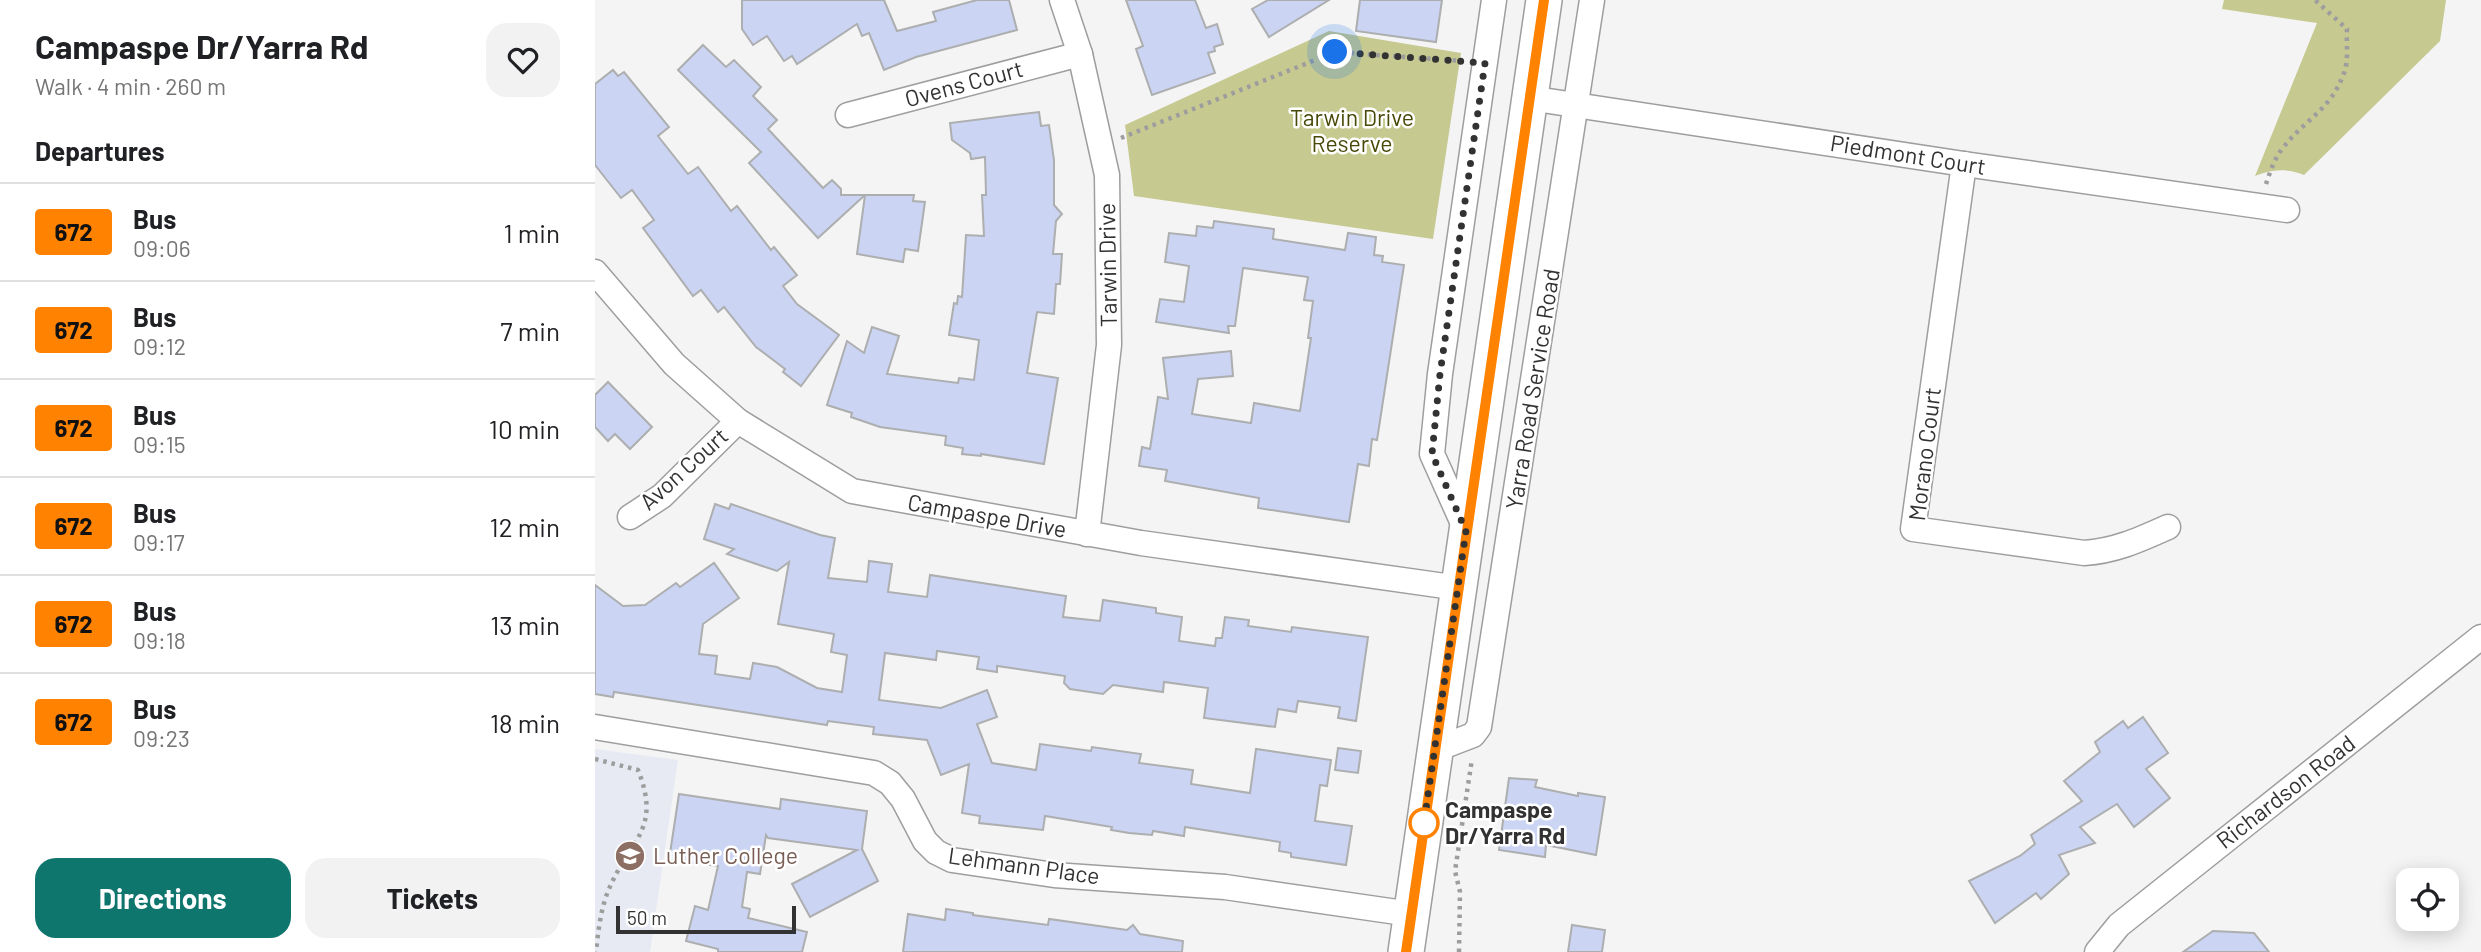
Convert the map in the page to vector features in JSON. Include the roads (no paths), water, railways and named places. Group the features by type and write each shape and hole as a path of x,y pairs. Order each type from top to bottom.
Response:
{"main road":[{"path":"1406,952 1543,0"}],"street":[{"name":"Tarwin Drive","path":"1062,0 1080,54 1107,175 1109,345 1087,534"},
{"path":"1466,531 1432,454 1440,374 1494,0"},
{"name":"Yarra Road Service Road","path":"1434,750 1473,735 1479,727 1592,0"},
{"name":"Ovens Court","path":"848,115 1080,54"},
{"name":"Piedmont Court","path":"1529,98 2287,210"},
{"name":"Morano Court","path":"1964,164 1913,530 2084,553 2129,545 2168,527"},
{"name":"Campaspe Drive","path":"595,272 674,364 738,421 852,491 1087,534 1459,588"},
{"name":"Avon Court","path":"630,517 662,496 738,421"},
{"name":"Richardson Road","path":"2097,952 2119,925 2481,637"},
{"name":"Lehmann Place","path":"595,727 874,773 890,783 903,799 925,841 936,852 952,860 1054,875 1224,887 1411,914"}],"place":[{"name":"Campaspe Dr/Yarra Rd","path":"1424,823"},
{"name":"Luther College","path":"630,856"}],"park label":[{"name":"Tarwin Drive Reserve","path":"1352,131"}]}
